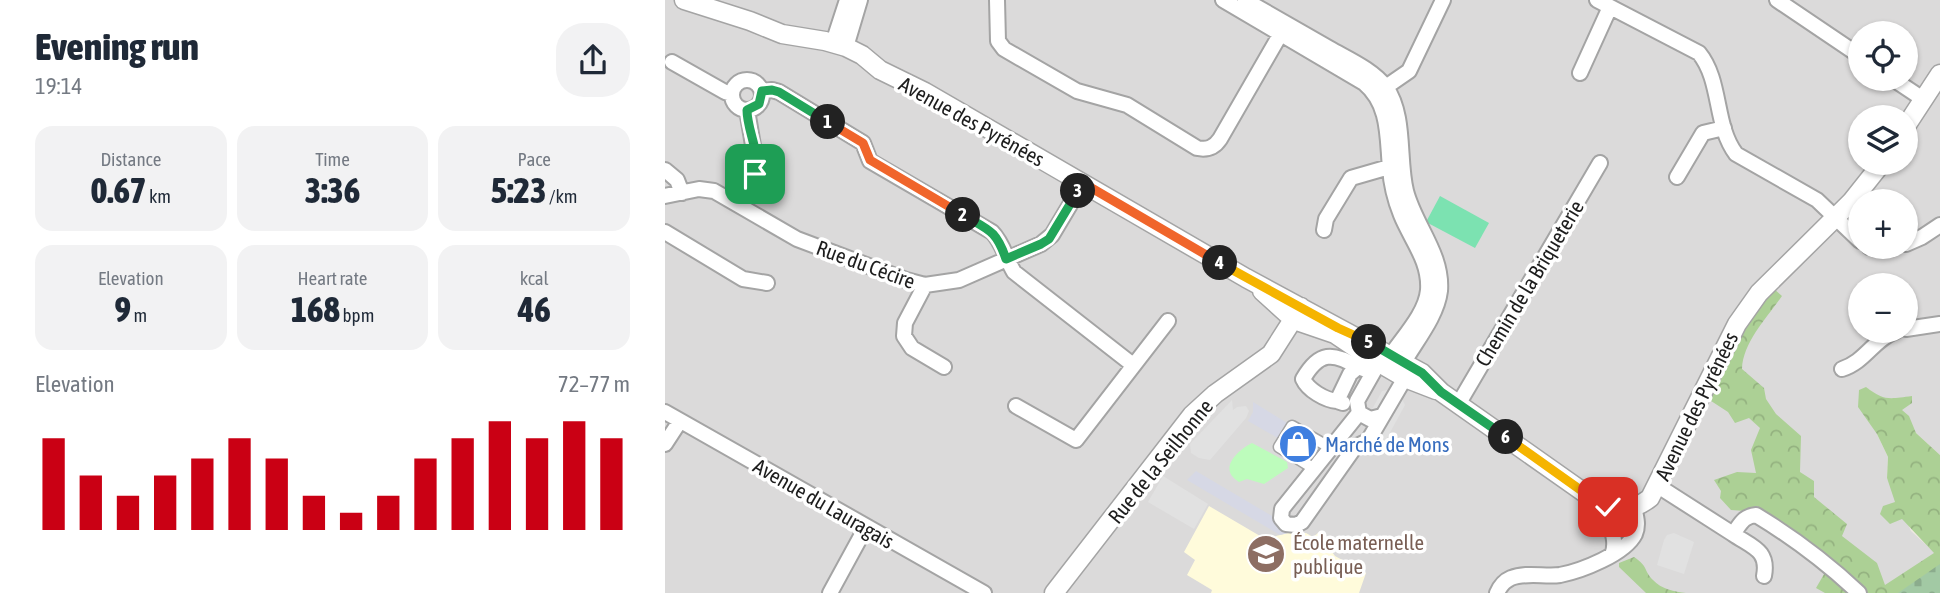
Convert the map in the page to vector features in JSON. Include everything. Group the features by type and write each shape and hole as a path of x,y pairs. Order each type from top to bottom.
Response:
{"street":[{"name":"Avenue des Pyrénées","path":"684,0 782,34 839,45 862,55 880,70 925,92 1083,183 1246,278 1298,314 1391,367 1422,373 1441,392 1608,507 1634,508 1650,498 1737,324 1774,277 1836,218 1873,175"},
{"path":"839,45 847,0"},
{"path":"839,45 860,0"},
{"path":"997,0 998,41 1004,48 1077,91 1127,105 1197,148 1205,149 1216,145 1220,139 1284,29"},
{"path":"1223,0 1366,69 1397,119 1395,165 1429,256 1438,263 1440,282 1430,305 1391,367 1282,509 1281,518 1286,524 1296,525 1303,522 1355,447 1368,441 1382,416 1391,367"},
{"path":"1245,0 1284,29"},
{"path":"1381,91 1409,71 1443,0"},
{"path":"1777,0 1848,49"},
{"path":"1580,73 1603,3 1699,53 1708,68 1724,128 1736,154 1808,195 1848,230"},
{"path":"672,62 725,93 732,94"},
{"path":"1918,107 1940,74"},
{"path":"747,110 736,105 732,94 737,83 748,79 754,81 762,91"},
{"path":"747,110 759,104 762,91"},
{"path":"762,91 779,92 863,143 870,160 992,232 1014,272 1133,365"},
{"path":"1911,91 1923,99"},
{"path":"738,204 757,169 747,110"},
{"path":"1677,177 1703,133 1724,128"},
{"name":"Chemin de la Briqueterie","path":"1459,403 1600,163"},
{"path":"1324,230 1326,219 1350,178 1395,165"},
{"path":"665,170 677,180 682,192"},
{"name":"Rue du Cécire","path":"665,196 699,189 715,191 796,239 925,285 959,280 1049,239 1083,183"},
{"path":"1918,239 1940,225"},
{"path":"665,232 743,279 767,283"},
{"path":"925,285 905,323 904,336 912,348 944,367"},
{"name":"Rue de la Seilhonne","path":"1054,593 1192,415 1215,394 1271,354 1298,314"},
{"path":"1016,406 1076,440 1168,321"},
{"path":"1918,327 1940,324"},
{"path":"1842,369 1856,364 1876,343"},
{"path":"1382,416 1370,419 1358,407 1330,400 1307,386 1303,379 1308,370 1321,359 1333,355 1340,356 1358,367 1391,367"},
{"path":"1337,401 1350,374 1358,367"},
{"name":"Avenue du Lauragais","path":"665,412 983,593"},
{"path":"665,444 680,421"},
{"path":"1292,426 1329,447 1313,468 1279,447 1292,426"},
{"path":"1658,486 1763,554 1767,563 1764,576"},
{"path":"1608,507 1609,524 1615,542 1612,555"},
{"path":"1497,593 1502,584 1511,578 1567,573 1612,555 1635,534 1637,519 1634,508"},
{"path":"1733,534 1744,519 1749,515 1756,515 1794,538 1828,564 1859,593"},
{"path":"830,593 866,527"}],"shaded area":[{"path":"665,0 1940,0 1940,455 1916,433 1877,434 1888,457 1887,478 1911,531 1935,553 1898,593 665,593"},
{"path":"1394,389 1405,405 1381,449 1369,415 1382,391"},
{"path":"1232,400 1233,410 1246,406 1249,411 1246,418 1210,460 1191,453 1190,444"},
{"path":"1253,402 1292,426 1283,441 1248,421 1253,412"},
{"path":"1196,471 1272,516 1276,524 1288,533 1280,535 1187,480"},
{"path":"1163,476 1208,504 1194,529 1148,502"},
{"path":"1209,506 1272,543 1276,536 1288,533 1306,533 1313,537 1318,533 1335,556 1366,573 1359,593 1211,593 1212,590 1187,575 1195,560 1184,552"},
{"path":"1674,533 1694,542 1684,574 1657,565 1664,540 1667,535"}],"green space":[{"path":"1440,196 1489,223 1475,248 1426,222"},
{"path":"1773,288 1782,296 1751,340 1742,369 1764,388 1766,399 1776,414 1801,436 1800,472 1814,481 1814,497 1847,524 1842,536 1877,563 1885,585 1934,553 1902,519 1890,524 1880,514 1883,506 1895,502 1887,478 1888,457 1877,434 1858,407 1859,390 1866,387 1887,398 1912,396 1912,403 1902,410 1909,416 1916,433 1940,455 1940,593 1825,593 1816,588 1827,569 1787,528 1757,506 1745,511 1731,510 1720,498 1721,491 1714,480 1737,472 1756,473 1751,450 1760,428 1749,418 1735,423 1728,412 1708,399 1747,320"},
{"path":"1252,443 1287,462 1288,468 1264,484 1247,479 1239,482 1230,471 1232,460"},
{"path":"1634,557 1660,586 1686,593 1646,593 1619,567 1619,563"},
{"path":"1940,564 1940,593 1898,593"}],"place":[{"name":"Marché de Mons","path":"1298,444"},
{"name":"École maternelle publique","path":"1266,554"}],"route":[{"path":"755,174 757,163 747,110 759,104 762,91 772,90 863,143 870,160 992,232 998,238 1006,259 1049,239 1083,183 1246,278 1422,373 1441,392 1608,507"}]}
